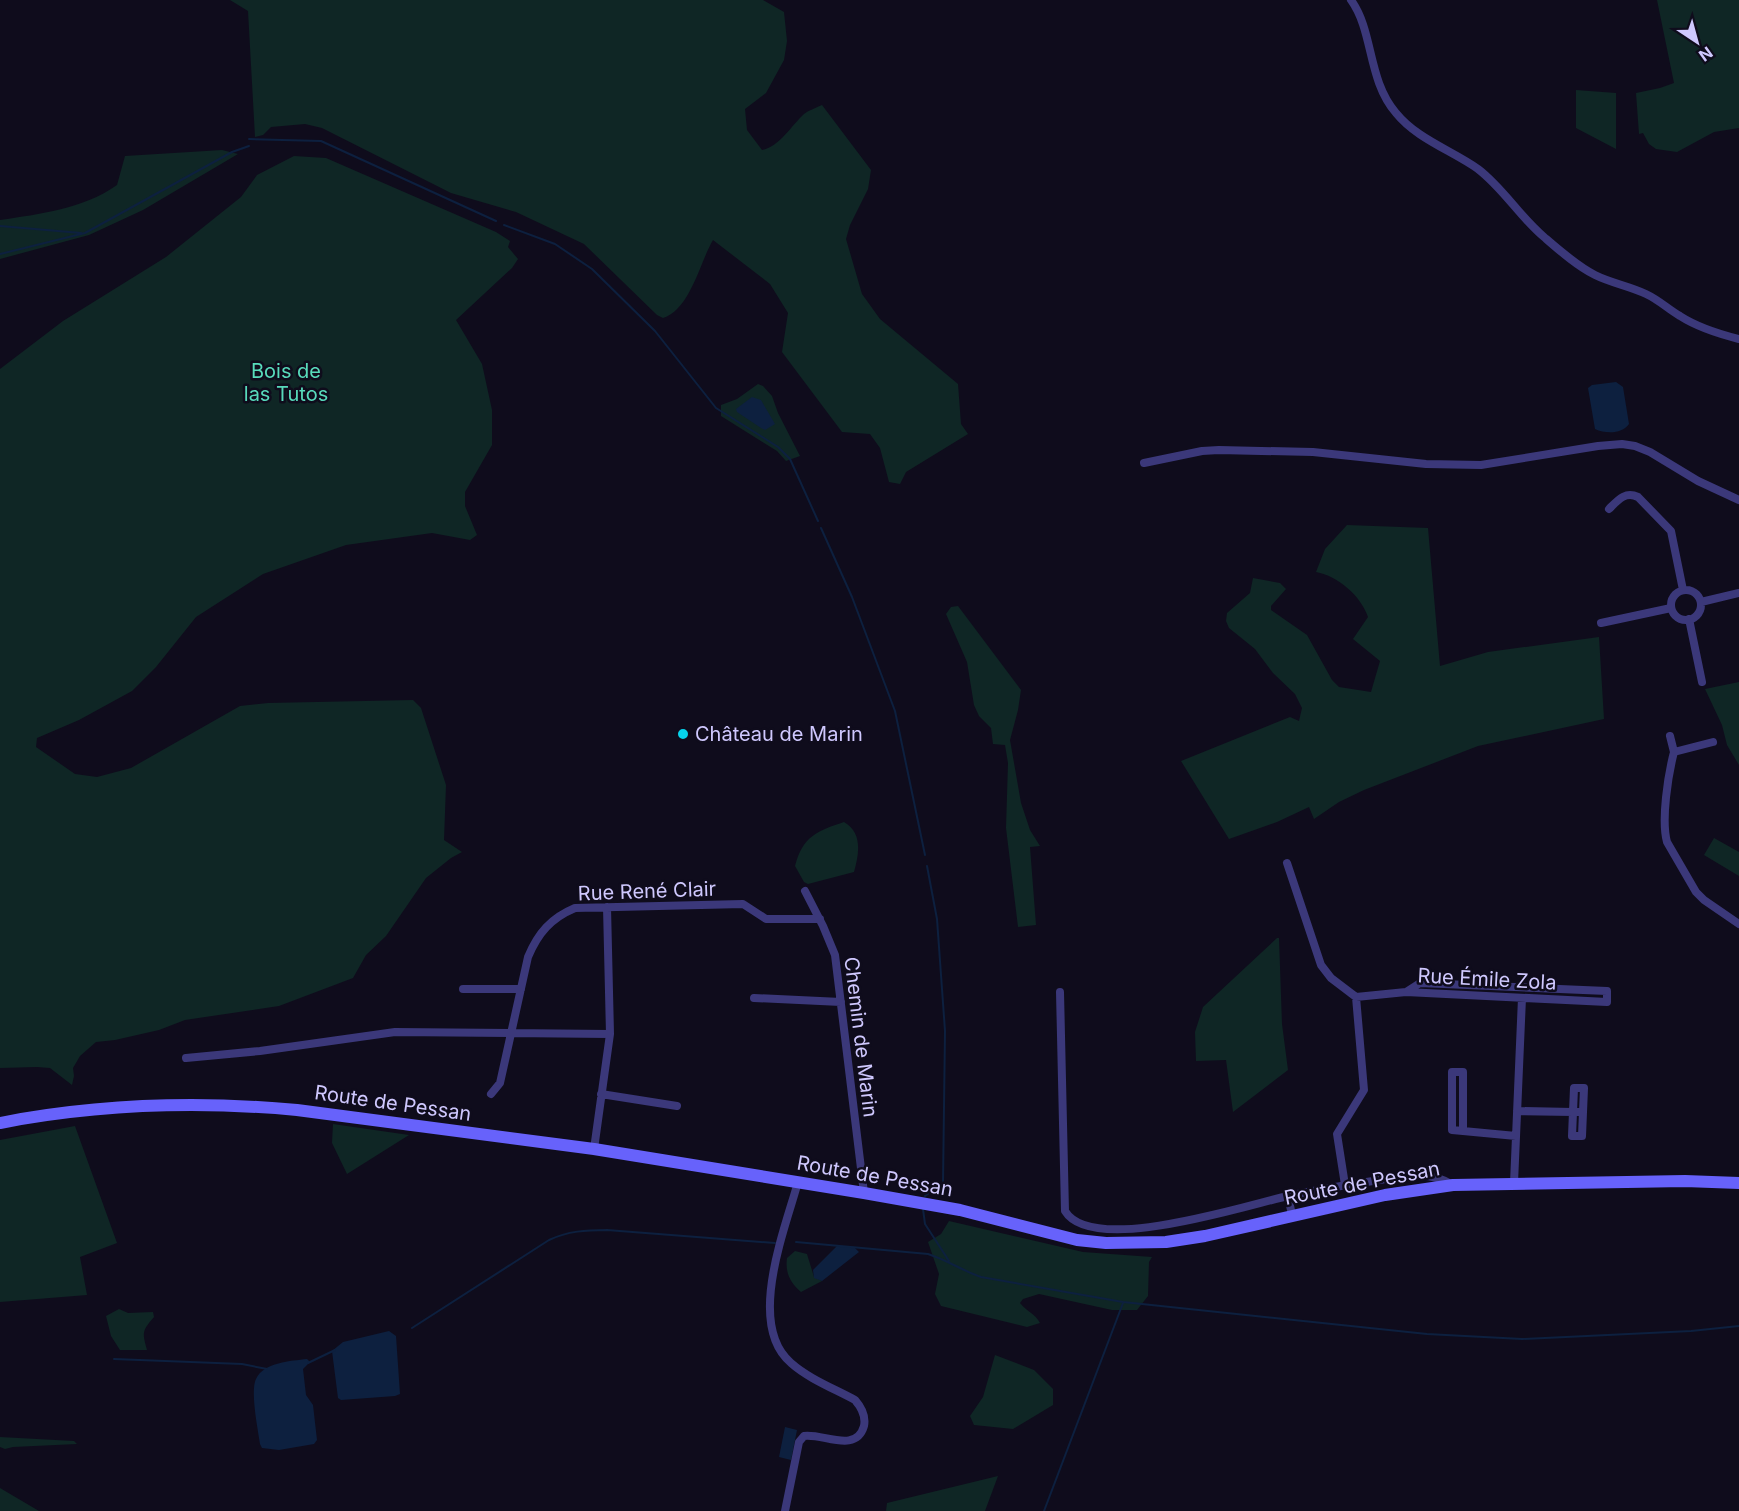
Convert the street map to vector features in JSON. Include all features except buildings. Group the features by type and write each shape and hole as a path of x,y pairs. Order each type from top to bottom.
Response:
{"main road":[{"name":"Route de Pessan","path":"0,1123 84,1110 184,1105 254,1106 297,1110 594,1149 864,1192 960,1210 1077,1240 1106,1243 1166,1242 1384,1195 1453,1185 1685,1181 1739,1183"}],"street":[{"path":"1351,0 1361,21 1376,78 1385,98 1396,114 1411,128 1476,168 1491,180 1543,237 1586,270 1646,294 1694,324 1739,339"},
{"path":"1144,463 1219,450 1313,452 1426,464 1481,465 1622,444 1650,452 1698,482 1739,500"},
{"path":"1610,510 1620,499 1632,494 1638,497 1671,531 1683,590"},
{"path":"1683,590 1694,592 1701,602 1699,613 1689,620 1678,618 1671,608 1673,597 1683,590"},
{"path":"1701,602 1739,593"},
{"path":"1601,623 1671,608"},
{"path":"1689,620 1702,682"},
{"path":"1670,736 1674,752 1667,797 1665,835 1667,842 1696,892 1739,924"},
{"path":"1674,752 1713,742"},
{"path":"1287,863 1321,965 1331,978 1356,997 1364,1090 1337,1134 1345,1185"},
{"name":"Chemin de Marin","path":"805,891 835,955 864,1192"},
{"name":"Rue René Clair","path":"491,1094 500,1083 528,957 534,943 552,921 575,908 743,904 766,919 820,919"},
{"path":"594,1149 610,1034 607,907"},
{"name":"Rue Émile Zola","path":"1356,997 1406,992 1607,1002 1607,991 1420,983 1406,992"},
{"path":"463,988 521,989"},
{"path":"1060,992 1065,1211 1069,1218 1078,1223 1104,1229 1131,1229 1213,1217 1288,1196 1345,1185 1422,1174 1443,1179 1453,1185"},
{"path":"754,998 841,1002"},
{"path":"1514,1184 1522,998"},
{"path":"186,1058 260,1051 395,1032 610,1034"},
{"path":"1463,1131 1463,1072 1452,1072 1452,1130 1516,1136"},
{"path":"1574,1088 1584,1088 1582,1136 1572,1136 1573,1112 1574,1088"},
{"path":"601,1094 676,1106"},
{"path":"1517,1111 1583,1112"},
{"path":"785,1511 799,1442 804,1436 811,1435 846,1442 860,1436 865,1420 862,1408 855,1400 789,1362 775,1339 770,1319 769,1300 779,1248 798,1182"},
{"path":"1288,1196 1292,1215"}],"green space":[{"path":"230,0 763,0 784,12 787,41 784,60 766,93 745,109 747,130 762,150 768,148 780,140 804,114 822,105 871,170 868,189 850,225 846,239 862,294 880,319 958,384 961,424 968,434 906,472 900,484 889,482 880,448 870,434 842,432 782,352 788,313 770,284 713,240 687,296 680,306 663,318 657,315 584,244 516,212 451,193 322,128 305,124 271,127 263,135 255,137 248,11"},
{"path":"1657,0 1739,0 1739,128 1714,132 1677,152 1656,149 1649,144 1643,133 1639,134 1636,93 1674,83"},
{"path":"1576,90 1616,93 1616,149 1576,128"},
{"path":"222,150 238,154 143,210 89,235 0,259 0,220 61,209 104,193 117,185 125,156"},
{"name":"Bois de las Tutos","path":"294,156 326,158 496,232 510,241 508,247 518,259 512,268 456,320 482,364 492,410 492,445 465,492 465,506 477,535 470,540 432,533 346,545 263,574 196,617 156,667 132,691 79,720 37,738 36,747 75,774 97,777 131,768 240,706 268,703 413,700 421,708 446,785 444,840 462,852 426,878 386,936 366,955 353,978 279,1006 185,1020 159,1030 96,1042 80,1056 73,1068 72,1085 50,1068 0,1068 0,369 63,321 166,257 241,197 257,175"},
{"path":"758,384 772,396 800,456 786,461 777,451 721,416 721,405 737,399"},
{"path":"1347,525 1428,528 1440,666 1488,652 1599,637 1604,719 1478,746 1364,790 1339,802 1314,819 1309,807 1277,822 1229,839 1181,761 1290,717 1299,721 1302,708 1295,694 1273,673 1255,649 1229,628 1226,621 1227,613 1250,593 1253,578 1280,583 1286,589 1271,606 1271,610 1307,635 1332,680 1339,687 1371,692 1380,661 1353,639 1368,617 1365,609 1348,588 1316,572 1325,549"},
{"path":"958,606 1021,690 1010,740 1021,803 1030,830 1040,846 1030,847 1036,925 1018,927 1006,828 1008,763 1005,745 993,744 991,728 979,716 974,705 967,662 946,614 951,607"},
{"path":"1739,682 1739,765 1727,745 1722,725 1705,689"},
{"path":"844,822 857,838 858,851 854,872 808,884 804,882 795,866 802,848 812,836"},
{"path":"1714,838 1739,852 1739,876 1704,855"},
{"path":"1279,938 1282,1024 1288,1070 1233,1112 1226,1060 1196,1061 1195,1032 1203,1007"},
{"path":"333,1124 409,1135 347,1174 332,1143"},
{"path":"75,1126 117,1243 80,1257 87,1295 0,1302 0,1140"},
{"path":"949,1221 1083,1252 1152,1257 1149,1262 1148,1296 1137,1310 1112,1310 1039,1294 1023,1299 1020,1303 1040,1323 1027,1327 941,1306 935,1294 939,1274 928,1242 941,1234"},
{"path":"795,1251 807,1254 814,1277 822,1281 801,1292 791,1281 787,1268 787,1258"},
{"path":"119,1309 128,1313 153,1312 154,1317 144,1332 147,1350 120,1350 111,1336 106,1316"},
{"path":"995,1355 1034,1370 1053,1389 1053,1405 1013,1429 974,1425 970,1416 983,1397"},
{"path":"0,1437 74,1441 77,1444 5,1449 0,1447"},
{"path":"998,1476 985,1511 886,1511 887,1503"},
{"path":"0,1488 39,1511 0,1511"}],"water":[{"path":"1616,382 1623,387 1629,424 1622,430 1614,432 1595,429 1588,388 1592,385"},
{"path":"752,397 761,400 775,424 765,430 737,412 736,409"},
{"path":"837,1246 854,1247 859,1252 822,1281 814,1278 813,1270"},
{"path":"389,1331 396,1336 400,1394 341,1400 338,1398 332,1351 343,1342"},
{"path":"307,1359 310,1362 303,1369 306,1395 313,1405 317,1440 314,1444 279,1450 262,1448 254,1401 256,1379 260,1373 271,1366"},
{"path":"785,1427 797,1430 791,1460 779,1457"}],"waterway":[{"path":"249,139 321,141 496,221"},
{"path":"0,254 85,233 232,152 249,146"},
{"path":"504,225 555,244 592,269 655,331 716,408 778,447 790,459 818,521"},
{"path":"0,226 81,233"},
{"path":"821,528 852,597 895,711 925,855"},
{"path":"925,1196 943,1183 945,1031 937,919 927,866"},
{"path":"923,1209 925,1224 949,1261"},
{"path":"412,1328 549,1240 570,1233 607,1230 775,1243"},
{"path":"796,1242 928,1254 981,1277 1123,1302 1427,1334 1522,1339 1691,1331 1739,1326"},
{"path":"1044,1511 1123,1303"},
{"path":"308,1363 335,1350"},
{"path":"114,1359 242,1364 267,1369"}],"place":[{"name":"Château de Marin","path":"683,734"}]}
